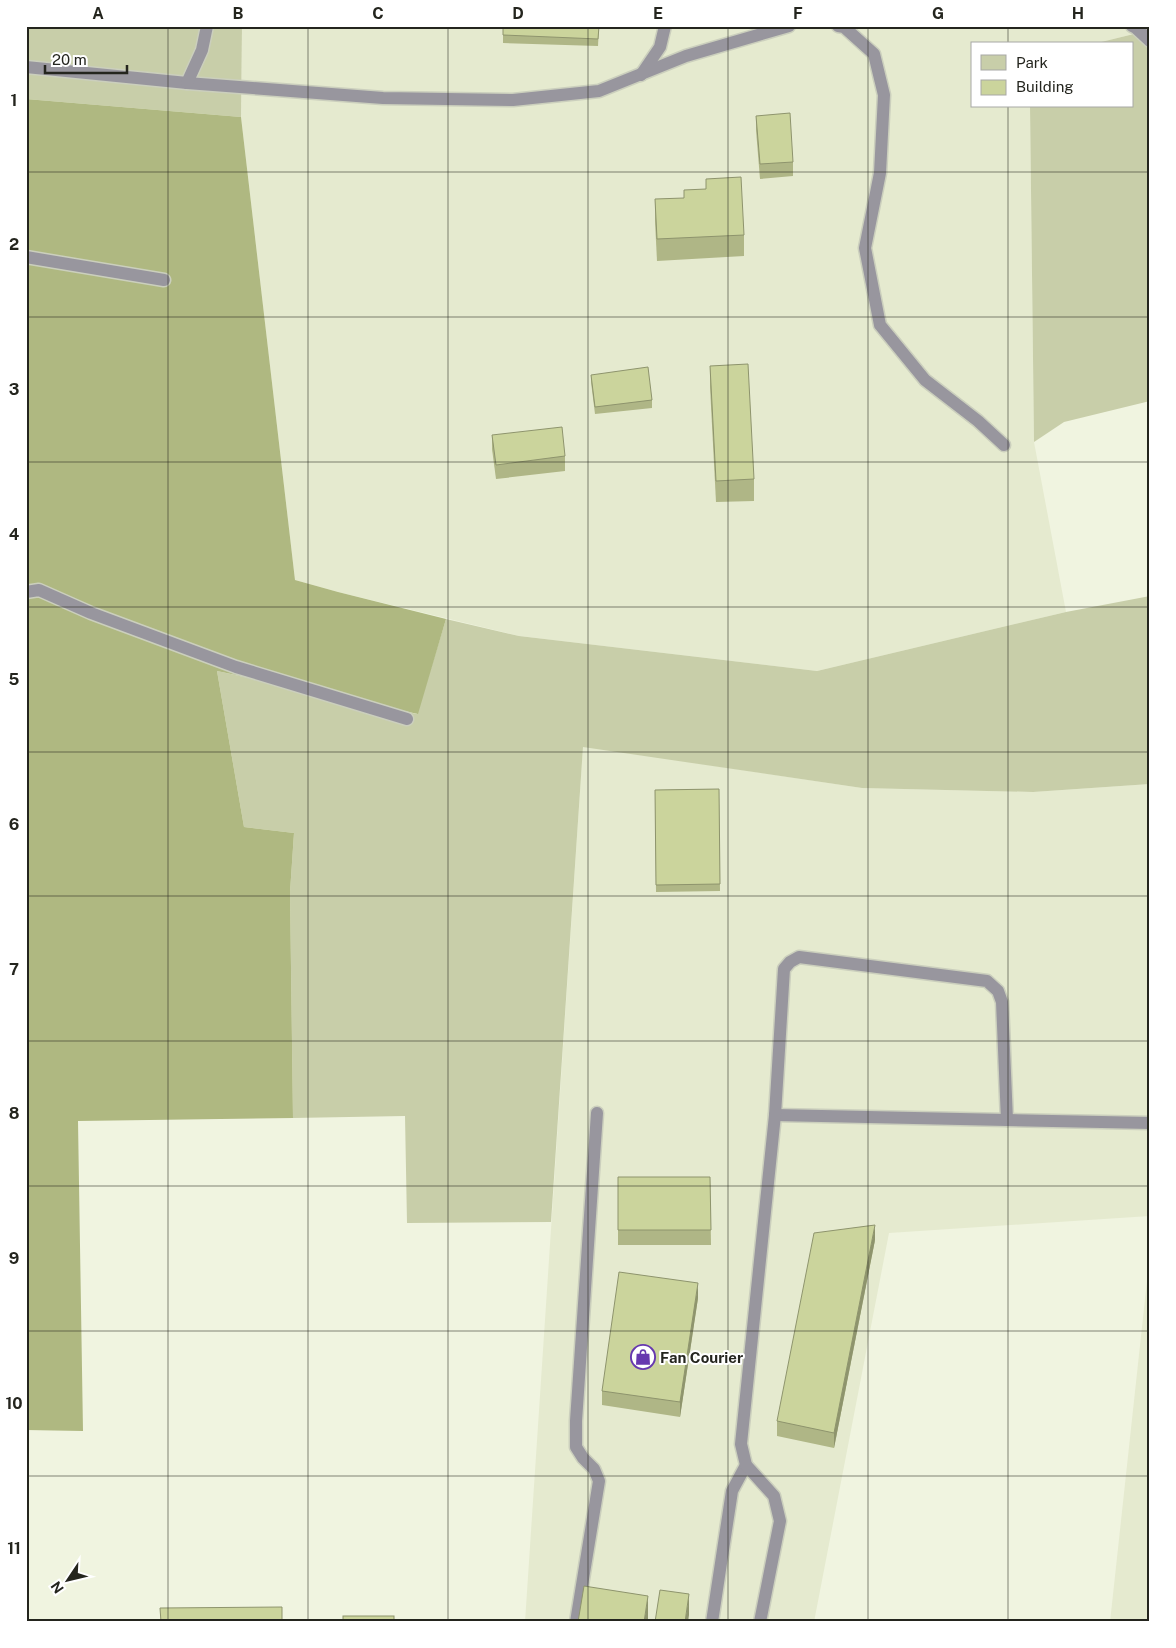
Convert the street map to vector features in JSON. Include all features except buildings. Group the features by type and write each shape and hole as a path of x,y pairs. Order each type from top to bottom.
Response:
{"lane":[{"path":"187,83 202,50 207,26"},
{"path":"641,74 660,47 665,26"},
{"path":"26,67 187,83 384,98 513,100 599,91 686,56 789,26"},
{"path":"838,26 846,27 874,54 884,95 880,173 865,248 880,326 925,380 978,421 1004,445"},
{"path":"1132,26 1150,41"},
{"path":"26,257 164,280"},
{"path":"26,592 39,590 91,613 236,667 407,720"},
{"path":"760,1622 780,1520 774,1496 746,1465 741,1444 775,1115 784,969 790,962 799,957 987,981 998,991 1002,1002 1007,1120"},
{"path":"576,1622 599,1481 594,1469 583,1458 576,1447 576,1421 597,1113"},
{"path":"775,1115 1150,1123"},
{"path":"712,1622 732,1491 746,1465"}],"shaded area":[{"path":"242,26 1150,26 1150,30 1101,42 971,42 971,108 1030,108 1034,442 1066,612 817,671 519,636 295,580 241,117"},
{"path":"583,746 862,788 1033,792 1150,784 1150,1216 889,1233 814,1622 525,1622"},
{"path":"1150,1253 1150,1622 1110,1622"}],"green space":[{"path":"26,26 242,26 241,117 26,99"},
{"path":"1150,30 1150,401 1064,422 1034,442 1030,108 1134,108 1134,42 1101,42"},
{"path":"26,99 241,117 295,580 446,619 418,714 217,671 244,827 294,833 290,892 293,1118 78,1121 83,1431 26,1430"},
{"path":"1150,596 1150,784 1033,792 862,788 583,747 551,1222 407,1223 405,1116 293,1118 290,892 294,833 244,827 217,671 417,714 446,619 519,636 817,671 1066,612"}],"place":[{"name":"Fan Courier","path":"643,1357"}]}
